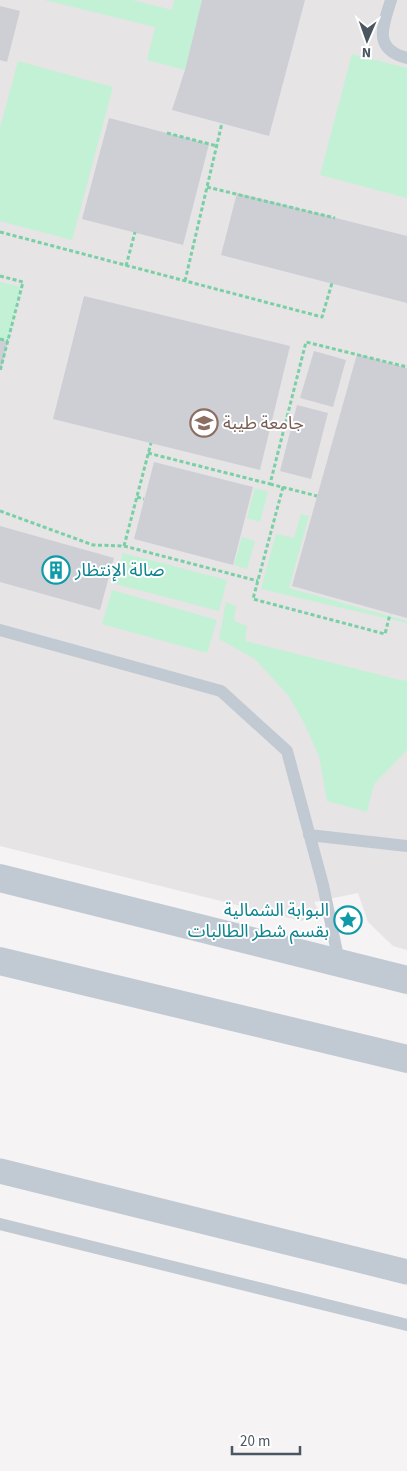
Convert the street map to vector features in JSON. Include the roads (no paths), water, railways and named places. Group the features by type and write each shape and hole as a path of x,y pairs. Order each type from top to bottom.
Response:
{"street":[{"path":"0,878 407,980"},
{"path":"0,961 407,1059"},
{"path":"0,1171 407,1272"}],"lane":[{"path":"391,0 382,36 387,49 398,56 407,58"},
{"path":"0,630 221,691 286,752 323,885 339,962"},
{"path":"310,835 407,846"},
{"path":"0,1224 407,1325"}],"place":[{"name":"جامعة طيبة","path":"204,423"},
{"name":"صالة الإنتظار","path":"56,570"},
{"name":"البوابة الشمالية بقسم شطر الطالبات","path":"348,920"}]}
